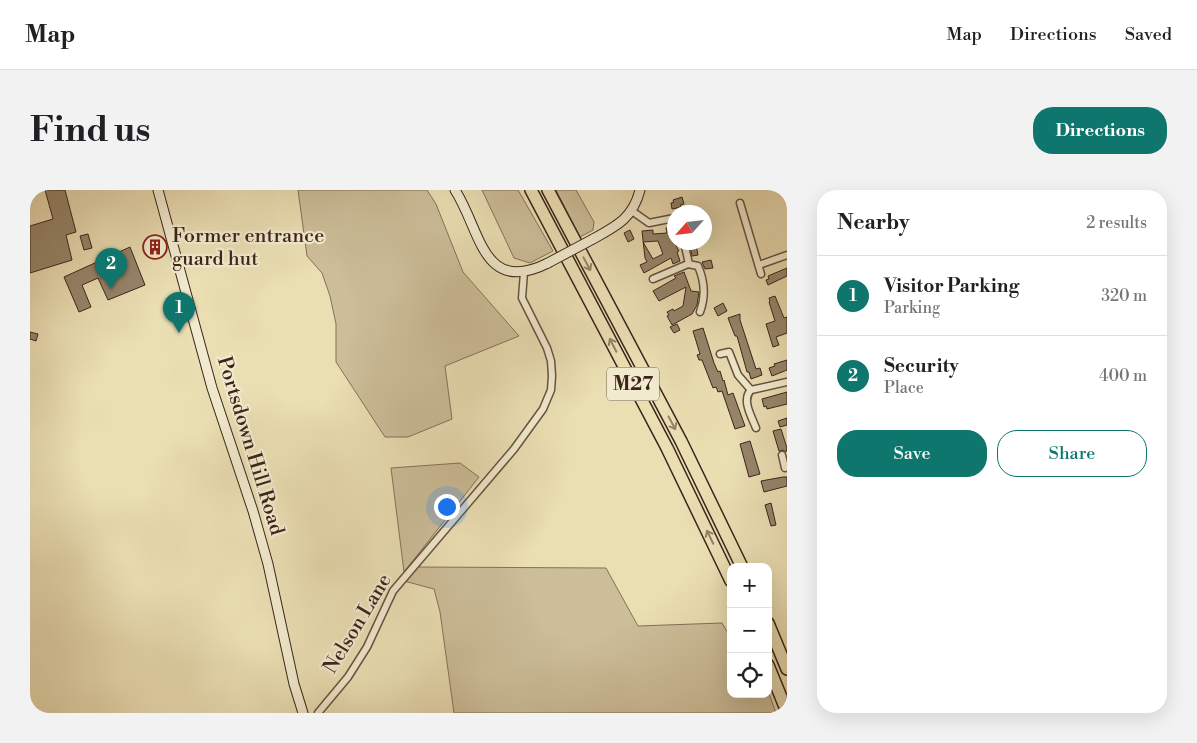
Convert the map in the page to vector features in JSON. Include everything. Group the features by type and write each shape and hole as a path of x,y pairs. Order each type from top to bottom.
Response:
{"highway":[{"name":"M27","path":"531,190 667,448 727,573"},
{"name":"M27","path":"548,190 681,441 740,563"},
{"path":"772,633 787,669"},
{"path":"772,675 787,712"}],"street":[{"name":"Portsdown Hill Road","path":"158,190 212,388 253,511 302,713"},
{"path":"456,190 482,248 490,260 499,267 511,272 534,270 609,230 632,211 640,190"},
{"path":"740,204 761,274"},
{"path":"632,211 649,223 667,219"},
{"path":"686,250 689,264"},
{"path":"759,265 787,254"},
{"path":"653,279 673,269 689,264 698,266 705,293 700,312"},
{"name":"Nelson Lane","path":"318,713 348,677 367,647 393,591 514,449 543,409 551,390 551,362 544,340 522,298 524,272"},
{"path":"704,301 712,300"},
{"path":"720,354 729,352 738,375 751,390"},
{"path":"756,428 747,404 748,393 751,390 787,382"},
{"path":"782,456 785,468 787,467"}],"shaded area":[{"path":"298,190 427,190 436,204 463,272 519,336 445,366 452,419 408,437 385,437 336,362 336,324 330,296 322,273 307,256"},
{"path":"482,190 518,190 553,251 530,263 514,258"},
{"path":"556,190 576,190 594,222 593,230 580,237"},
{"path":"460,463 479,477 404,572 391,468"},
{"path":"417,567 606,568 638,626 722,623 727,631 727,698 771,698 776,713 454,713 440,612 434,589 404,581"}],"building":[{"path":"45,190 65,190 76,232 66,235 72,260 30,273 30,226 53,219"},
{"path":"682,197 684,204 671,205 671,203 674,202 673,200"},
{"path":"630,230 634,239 628,242 624,233"},
{"path":"653,230 653,234 667,233 667,250 678,250 677,252 680,261 673,264 671,258 644,273 640,265 647,262 645,258 643,242 642,231","holes":["658,241 663,254 653,259 643,242"]},
{"path":"88,234 92,248 84,250 80,236"},
{"name":"Former entrance guard hut","path":"152,239 163,244 158,255 148,251"},
{"path":"130,247 145,285 108,300 98,278 82,285 91,307 79,312 64,277"},
{"path":"691,250 697,250 698,255 692,256"},
{"path":"711,260 713,268 705,269 702,262"},
{"path":"787,268 787,276 768,285 766,280 769,279 768,276"},
{"path":"684,272 691,291 699,292 697,305 692,314 672,325 667,312 673,309 674,311 683,306 686,287 659,301 653,291 676,278 674,276"},
{"path":"775,296 784,318 787,317 787,333 776,337 779,345 773,347 766,324 775,321 769,298"},
{"path":"723,303 727,311 718,316 714,308"},
{"path":"740,314 740,320 756,369 760,368 762,375 751,379 749,372 747,372 737,336 735,336 728,318"},
{"path":"677,324 680,330 674,333 670,327"},
{"path":"703,328 714,363 724,380 728,395 733,393 745,426 735,429 722,391 718,392 716,387 713,388 702,360 699,360 697,355 700,354 693,331"},
{"path":"30,332 38,334 36,341 30,339"},
{"path":"787,360 787,370 772,376 769,368 775,366 774,364"},
{"path":"787,392 787,404 767,409 766,406 764,407 762,399"},
{"path":"787,418 787,425 780,427 778,421"},
{"path":"781,429 787,448 786,452 783,450 779,451 773,431"},
{"path":"750,441 760,474 749,477 740,444"},
{"path":"787,477 787,486 764,492 761,481"},
{"path":"771,503 776,525 771,526 765,505"}],"place":[{"name":"Former entrance guard hut","path":"155,247"},
{"name":"Security","path":"111,289"},
{"name":"Visitor Parking","path":"179,333"}]}
